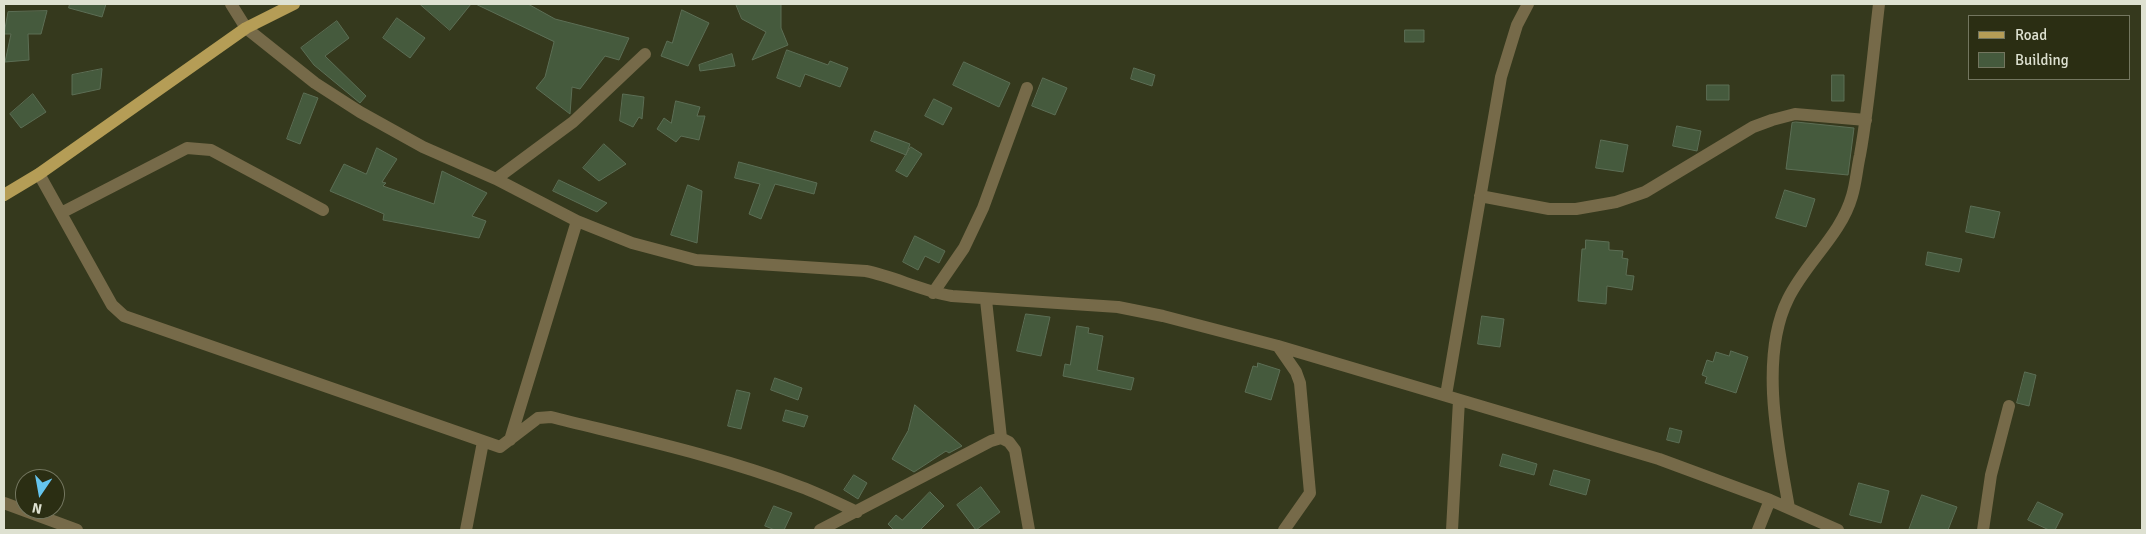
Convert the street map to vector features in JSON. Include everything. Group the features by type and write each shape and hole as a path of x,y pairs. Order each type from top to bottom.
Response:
{"main road":[{"path":"4,195 39,174 246,28 294,4"}],"street":[{"path":"231,4 246,28 315,83 360,112 423,147 496,179 577,221 632,243 696,260 866,271 885,275 933,293 986,300 1118,307 1163,316 1278,346 1659,459 1770,500 1838,530"},
{"path":"1446,395 1501,77 1517,25 1528,4"},
{"path":"1789,508 1777,441 1774,350 1780,320 1788,298 1841,222 1853,194 1866,120 1879,4"},
{"path":"496,179 573,122 645,54"},
{"path":"933,293 964,248 983,208 1027,88"},
{"path":"1480,196 1548,210 1576,209 1616,202 1645,192 1753,127 1772,120 1795,114 1866,120"},
{"path":"61,213 187,148 211,150 323,210"},
{"path":"39,174 112,305 124,316 500,447 538,418 551,417 752,470 802,487 857,512"},
{"path":"510,440 577,221"},
{"path":"986,300 1001,438"},
{"path":"1278,346 1296,372 1300,383 1310,494 1284,530"},
{"path":"1452,530 1459,400"},
{"path":"1983,530 1990,475 2009,406"},
{"path":"820,530 991,441 1001,438 1009,442 1015,450 1029,530"},
{"path":"466,530 483,442"},
{"path":"1758,530 1770,500"},
{"path":"4,503 58,527 77,530"}],"building":[{"path":"70,4 106,4 102,17 69,8"},
{"path":"420,4 471,4 450,30"},
{"path":"476,4 528,4 555,19 629,38 619,60 605,56 580,89 572,87 570,114 536,88 545,77 554,42"},
{"path":"736,4 781,4 781,28 788,45 752,60 766,32 742,19"},
{"path":"682,10 709,23 688,66 661,56 667,41 672,43"},
{"path":"47,11 41,34 28,34 29,60 5,62 11,34 4,34 8,12"},
{"path":"397,18 425,38 410,58 383,38"},
{"path":"337,21 349,38 325,56 366,96 360,103 314,65 301,48"},
{"path":"1405,30 1424,30 1424,42 1405,42"},
{"path":"787,50 828,65 830,61 848,68 840,87 805,74 800,87 777,78"},
{"path":"732,54 735,66 700,71 699,65"},
{"path":"964,62 1010,83 999,107 953,85"},
{"path":"1134,68 1155,75 1152,86 1131,79"},
{"path":"102,69 100,89 72,95 72,75"},
{"path":"1832,75 1844,75 1844,101 1832,101"},
{"path":"1043,78 1067,88 1055,115 1032,106"},
{"path":"1707,85 1729,85 1729,100 1707,100"},
{"path":"304,93 318,98 300,144 287,139"},
{"path":"33,94 46,112 21,128 10,114"},
{"path":"623,94 644,97 642,119 639,117 633,127 620,121"},
{"path":"934,99 952,108 943,125 925,116"},
{"path":"676,101 700,107 697,116 705,116 699,140 681,136 676,142 657,129 664,118 671,123"},
{"path":"1792,123 1854,128 1848,175 1786,169"},
{"path":"1677,126 1701,131 1697,151 1673,146"},
{"path":"875,131 910,144 906,155 871,141"},
{"path":"1601,140 1628,145 1623,172 1596,168"},
{"path":"604,144 626,164 599,181 583,168"},
{"path":"911,147 922,154 907,177 896,171"},
{"path":"377,148 397,159 382,182 386,183 383,186 434,204 442,171 487,193 472,216 486,221 479,238 383,220 384,214 330,191 344,164 366,174"},
{"path":"739,162 817,183 814,194 775,184 761,219 749,214 760,184 735,178"},
{"path":"559,180 607,203 597,212 553,191"},
{"path":"688,185 702,191 697,243 671,235"},
{"path":"1785,190 1815,199 1806,227 1776,218"},
{"path":"1971,206 2000,212 1994,238 1966,232"},
{"path":"915,236 945,251 939,263 925,256 918,270 903,262"},
{"path":"1586,240 1609,242 1609,250 1623,251 1622,258 1628,259 1626,275 1634,276 1632,290 1607,286 1606,304 1578,301 1582,249 1585,249"},
{"path":"1928,252 1962,259 1959,272 1926,265"},
{"path":"1026,314 1050,317 1041,356 1017,351"},
{"path":"1482,316 1504,319 1500,347 1478,344"},
{"path":"1077,326 1089,328 1088,333 1103,336 1097,370 1134,378 1131,390 1063,376 1065,364 1070,365"},
{"path":"1731,351 1748,357 1736,393 1705,383 1707,377 1702,375 1707,360 1713,362 1716,352 1729,356"},
{"path":"1258,363 1280,370 1271,400 1245,392 1253,366 1257,367"},
{"path":"2025,372 2036,375 2029,406 2017,403"},
{"path":"775,378 802,388 798,400 771,390"},
{"path":"737,390 750,393 741,429 728,426"},
{"path":"915,405 962,446 949,453 946,451 914,472 892,459 908,431"},
{"path":"786,410 808,416 804,427 783,421"},
{"path":"1670,428 1682,431 1679,443 1667,440"},
{"path":"1503,454 1537,464 1534,475 1500,466"},
{"path":"1554,470 1590,480 1586,495 1550,485"},
{"path":"854,475 867,483 858,499 844,490"},
{"path":"1859,483 1889,491 1881,523 1850,515"},
{"path":"981,487 1000,512 976,530 957,505"},
{"path":"930,492 944,506 920,530 892,530 888,524 896,515 902,520"},
{"path":"1922,495 1957,507 1948,530 1909,530"},
{"path":"2038,502 2063,514 2055,530 2049,530 2028,520"},
{"path":"774,506 792,513 784,530 775,530 765,526"}]}
